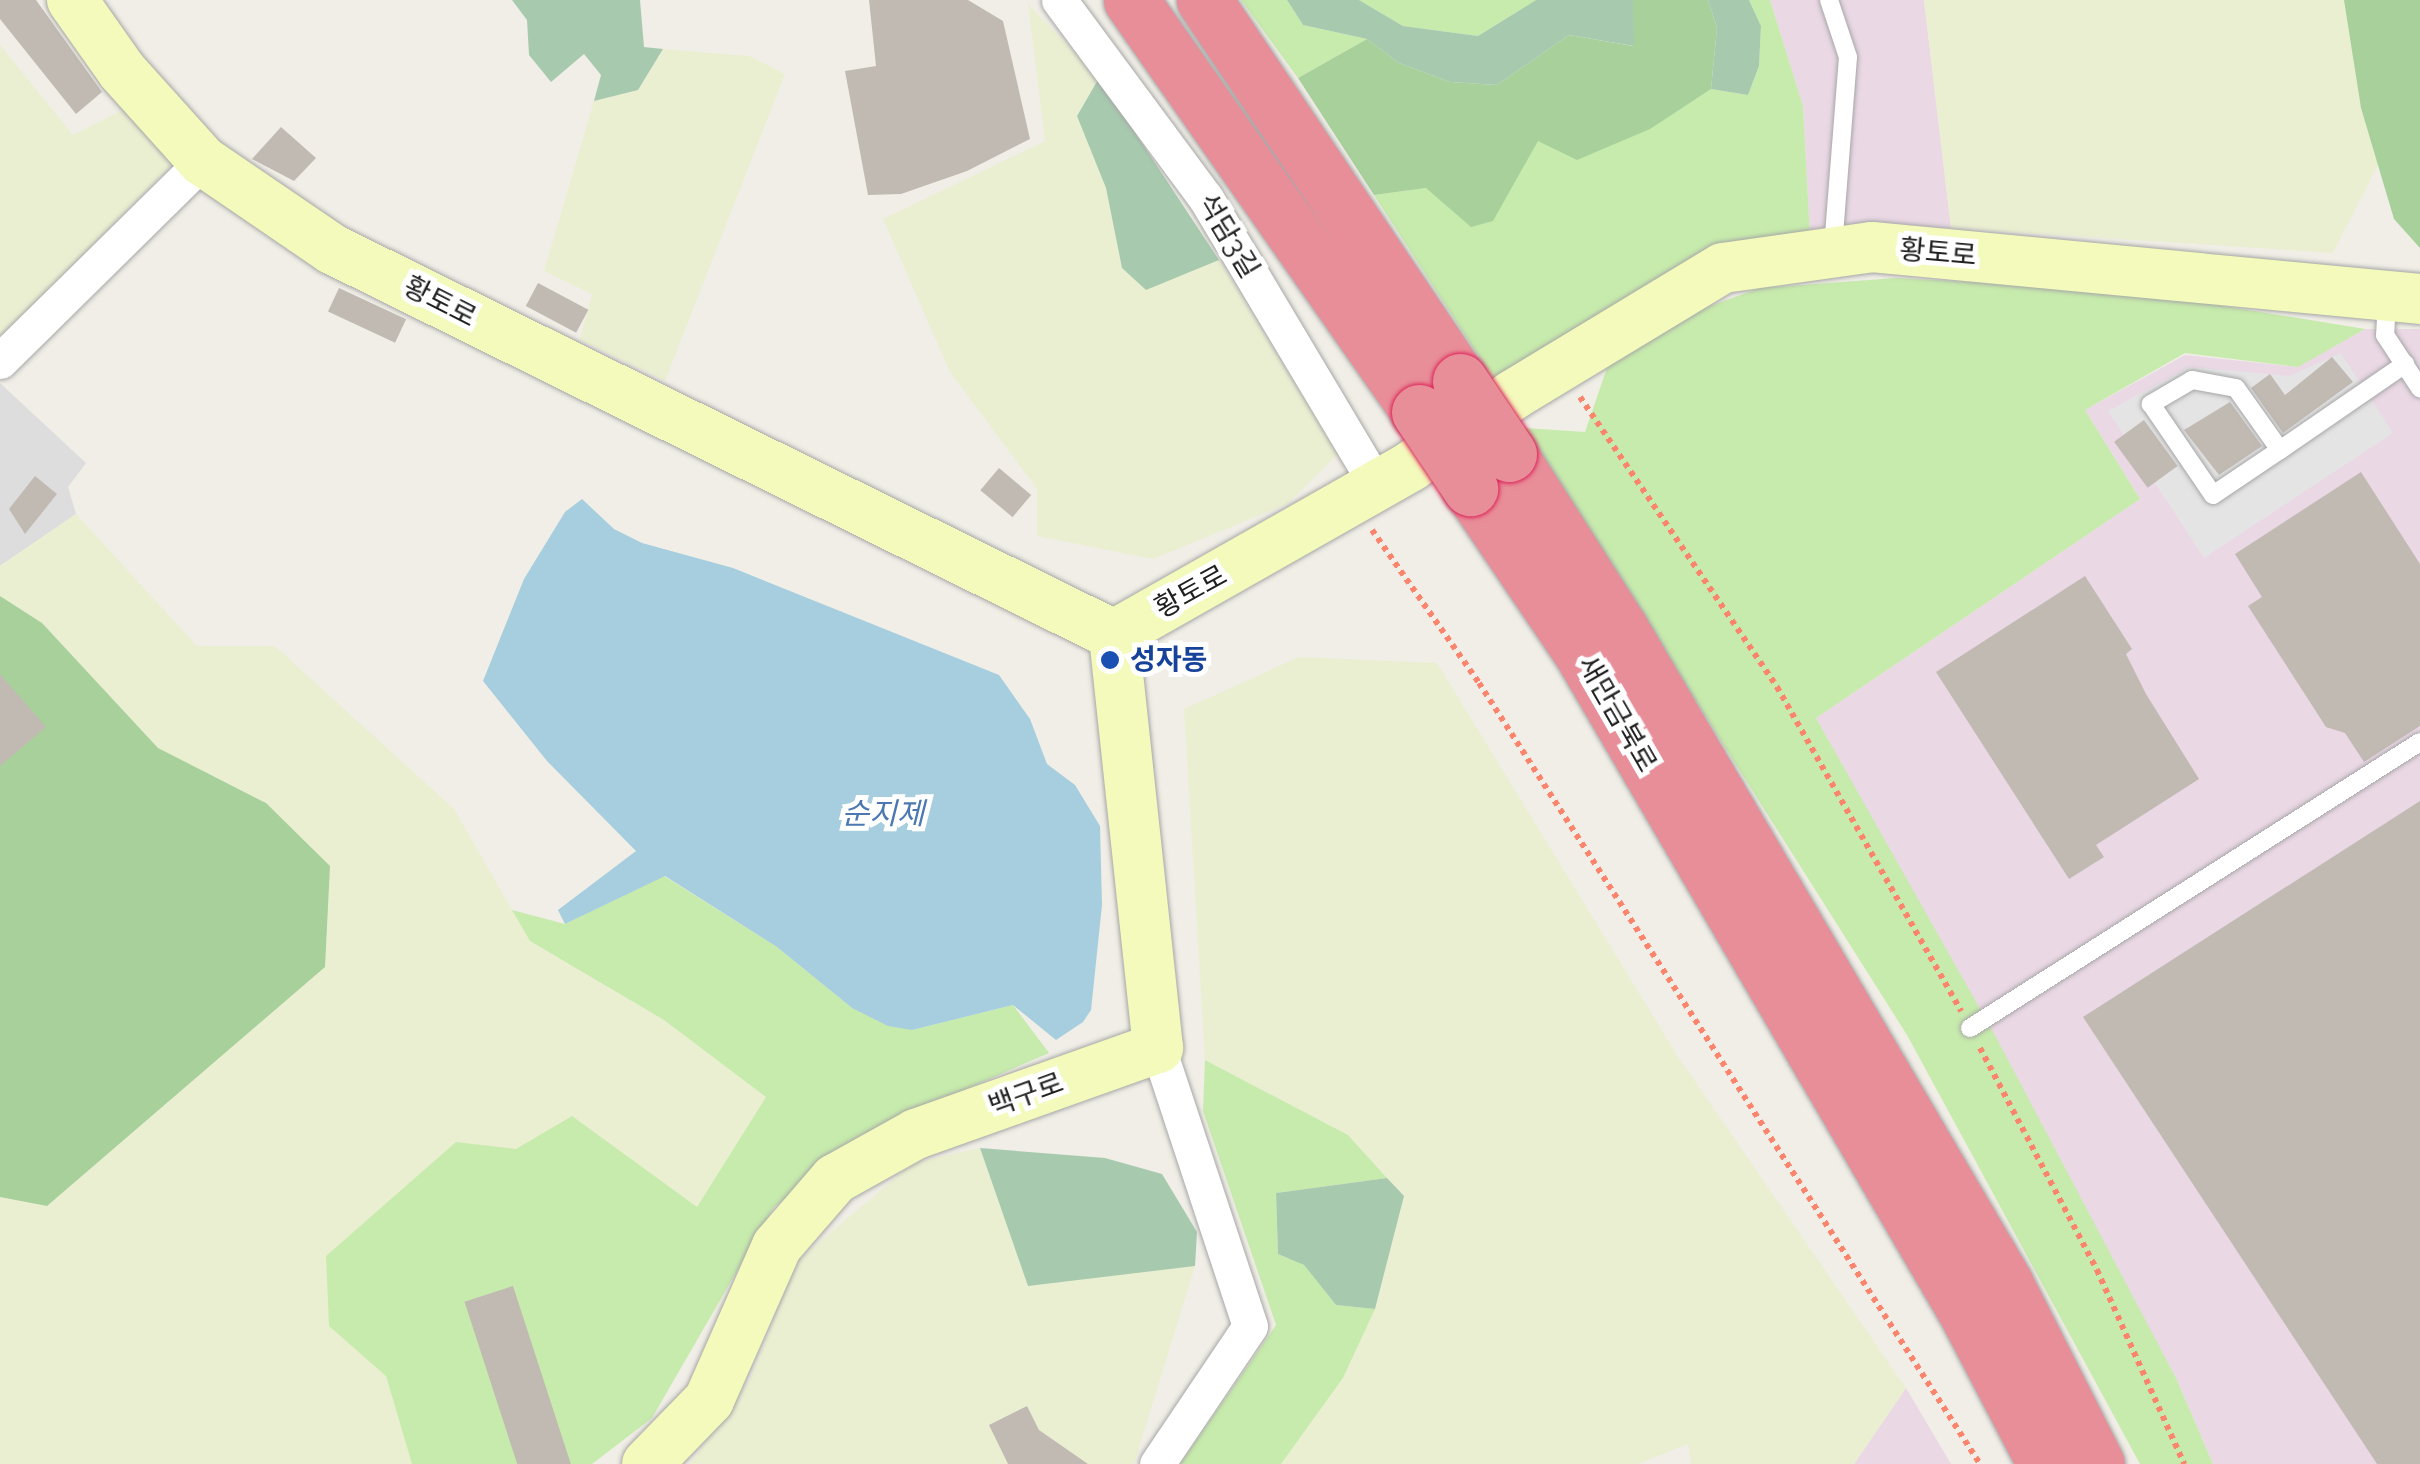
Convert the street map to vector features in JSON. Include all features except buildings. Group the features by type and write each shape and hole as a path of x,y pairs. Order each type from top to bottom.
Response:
{"highway":[{"name":"새만금북로","path":"1132,0 1440,397"},
{"name":"새만금북로","path":"1204,0 1440,397 1490,471 1620,628 1995,1266 2097,1464"},
{"name":"새만금북로","path":"1490,471 1581,652 1966,1314 2045,1464"}],"main road":[{"name":"황토로","path":"72,0 122,71 203,161 332,249 1114,635 1364,493 1723,268 1872,247 2404,297"},
{"path":"1114,635 1158,1048"},
{"name":"백구로","path":"647,1464 709,1400 777,1246 836,1180 916,1134 1158,1048"}],"street":[{"name":"석담3길","path":"1059,0 1205,197 1364,493"},
{"path":"0,361 203,161"},
{"path":"1157,1464 1250,1326 1158,1048"}],"lane":[{"path":"1830,0 1848,57 1833,252"},
{"path":"2404,297 2386,335 2420,388"},
{"path":"2280,450 2236,388 2192,380 2151,404 2213,496 2280,450 2404,364"},
{"path":"1970,1028 2420,742"}],"path":[{"path":"1560,367 1777,687 1970,1028 2097,1270 2184,1464"},
{"path":"1364,493 1479,684 1980,1464"}],"shaded area":[{"path":"1770,0 1924,0 1951,228 1810,236 1803,106"},
{"path":"2365,329 2420,329 2420,1464 2213,1464 2176,1378 1816,718 2140,499 2085,410 2185,355 2297,367"},
{"path":"2341,353 2393,433 2204,558 2108,411 2189,367 2289,376"},
{"path":"0,383 86,463 68,487 76,514 0,566"},
{"path":"1906,1388 1951,1464 1854,1464"}],"green space":[{"path":"512,0 640,0 644,47 663,49 638,90 594,101 601,75 584,54 551,82 529,55 527,20"},
{"path":"1241,0 1287,0 1303,25 1367,39 1298,78"},
{"path":"1287,0 1359,0 1403,26 1478,36 1536,0 1633,0 1634,46 1569,35 1497,85 1450,82 1399,63 1367,39 1303,25"},
{"path":"1359,0 1536,0 1478,36 1403,26"},
{"path":"1633,0 1708,0 1717,28 1711,89 1650,129 1577,160 1538,141 1493,221 1471,227 1426,188 1374,195 1298,78 1367,39 1399,63 1450,82 1497,85 1569,35 1633,46"},
{"path":"1708,0 1749,0 1761,26 1759,66 1748,95 1711,89 1717,28"},
{"path":"1749,0 1770,0 1803,106 1810,236 1496,383 1374,195 1426,188 1493,220 1538,140 1577,159 1650,128 1711,89 1748,95 1759,66 1761,26"},
{"path":"1924,0 2344,0 2361,108 2379,163 2333,253 1951,228"},
{"path":"2344,0 2420,0 2420,248 2394,219 2361,108"},
{"path":"1028,4 1099,78 1077,116 1106,188 1122,268 1146,289 1219,260 1338,454 1287,504 1153,559 1037,536 1037,489 950,372 883,219 1045,141"},
{"path":"0,45 73,135 129,107 172,165 0,340"},
{"path":"663,49 749,56 785,74 665,381 580,340 592,294 544,271 594,101 638,90"},
{"path":"1099,78 1219,260 1146,290 1122,268 1106,188 1077,116"},
{"path":"1896,278 2127,290 2365,329 2298,367 2185,353 2085,410 2140,499 1816,718 1997,1039 2176,1378 2213,1464 2140,1464 1907,1035 1523,428 1585,432 1609,362 1677,318 1760,288"},
{"path":"76,514 197,646 275,646 454,809 530,941 664,1020 767,1097 697,1208 572,1116 516,1150 455,1142 381,1359 412,1464 0,1464 0,1197 47,1206 325,966 329,866 266,803 158,748 42,623 0,596 0,566"},
{"path":"0,596 42,623 158,748 266,803 330,866 325,967 47,1206 0,1197"},
{"path":"1299,657 1437,663 1677,1055 1906,1388 1854,1464 1691,1464 1688,1444 1638,1464 1281,1464 1343,1378 1375,1309 1404,1196 1348,1135 1205,1060 1184,709"},
{"path":"664,876 777,947 852,1008 912,1030 1013,1005 1049,1053 886,1124 774,1207 652,1418 592,1464 412,1464 386,1376 329,1326 326,1256 456,1142 516,1149 572,1116 697,1207 766,1097 664,1020 530,941 512,910 565,924"},
{"path":"1205,1060 1348,1135 1387,1178 1276,1193 1278,1254 1304,1265 1336,1305 1375,1309 1343,1378 1281,1464 1180,1464 1276,1325 1203,1111"},
{"path":"980,1148 1028,1285 1195,1266 1134,1464 690,1464 751,1377 797,1261 913,1163"},
{"path":"980,1148 1105,1158 1162,1174 1197,1232 1195,1266 1028,1286"},
{"path":"1387,1178 1404,1196 1375,1309 1336,1305 1304,1265 1278,1254 1276,1193"}],"water":[{"name":"순지제","path":"582,499 614,529 642,543 733,568 999,675 1030,719 1047,764 1075,785 1100,826 1102,905 1091,1010 1083,1022 1056,1040 1013,1005 912,1030 888,1026 852,1008 777,947 665,876 565,924 558,910 636,851 547,761 483,681 524,579 565,512"}],"place":[{"name":"성자동","path":"1110,660"}]}
